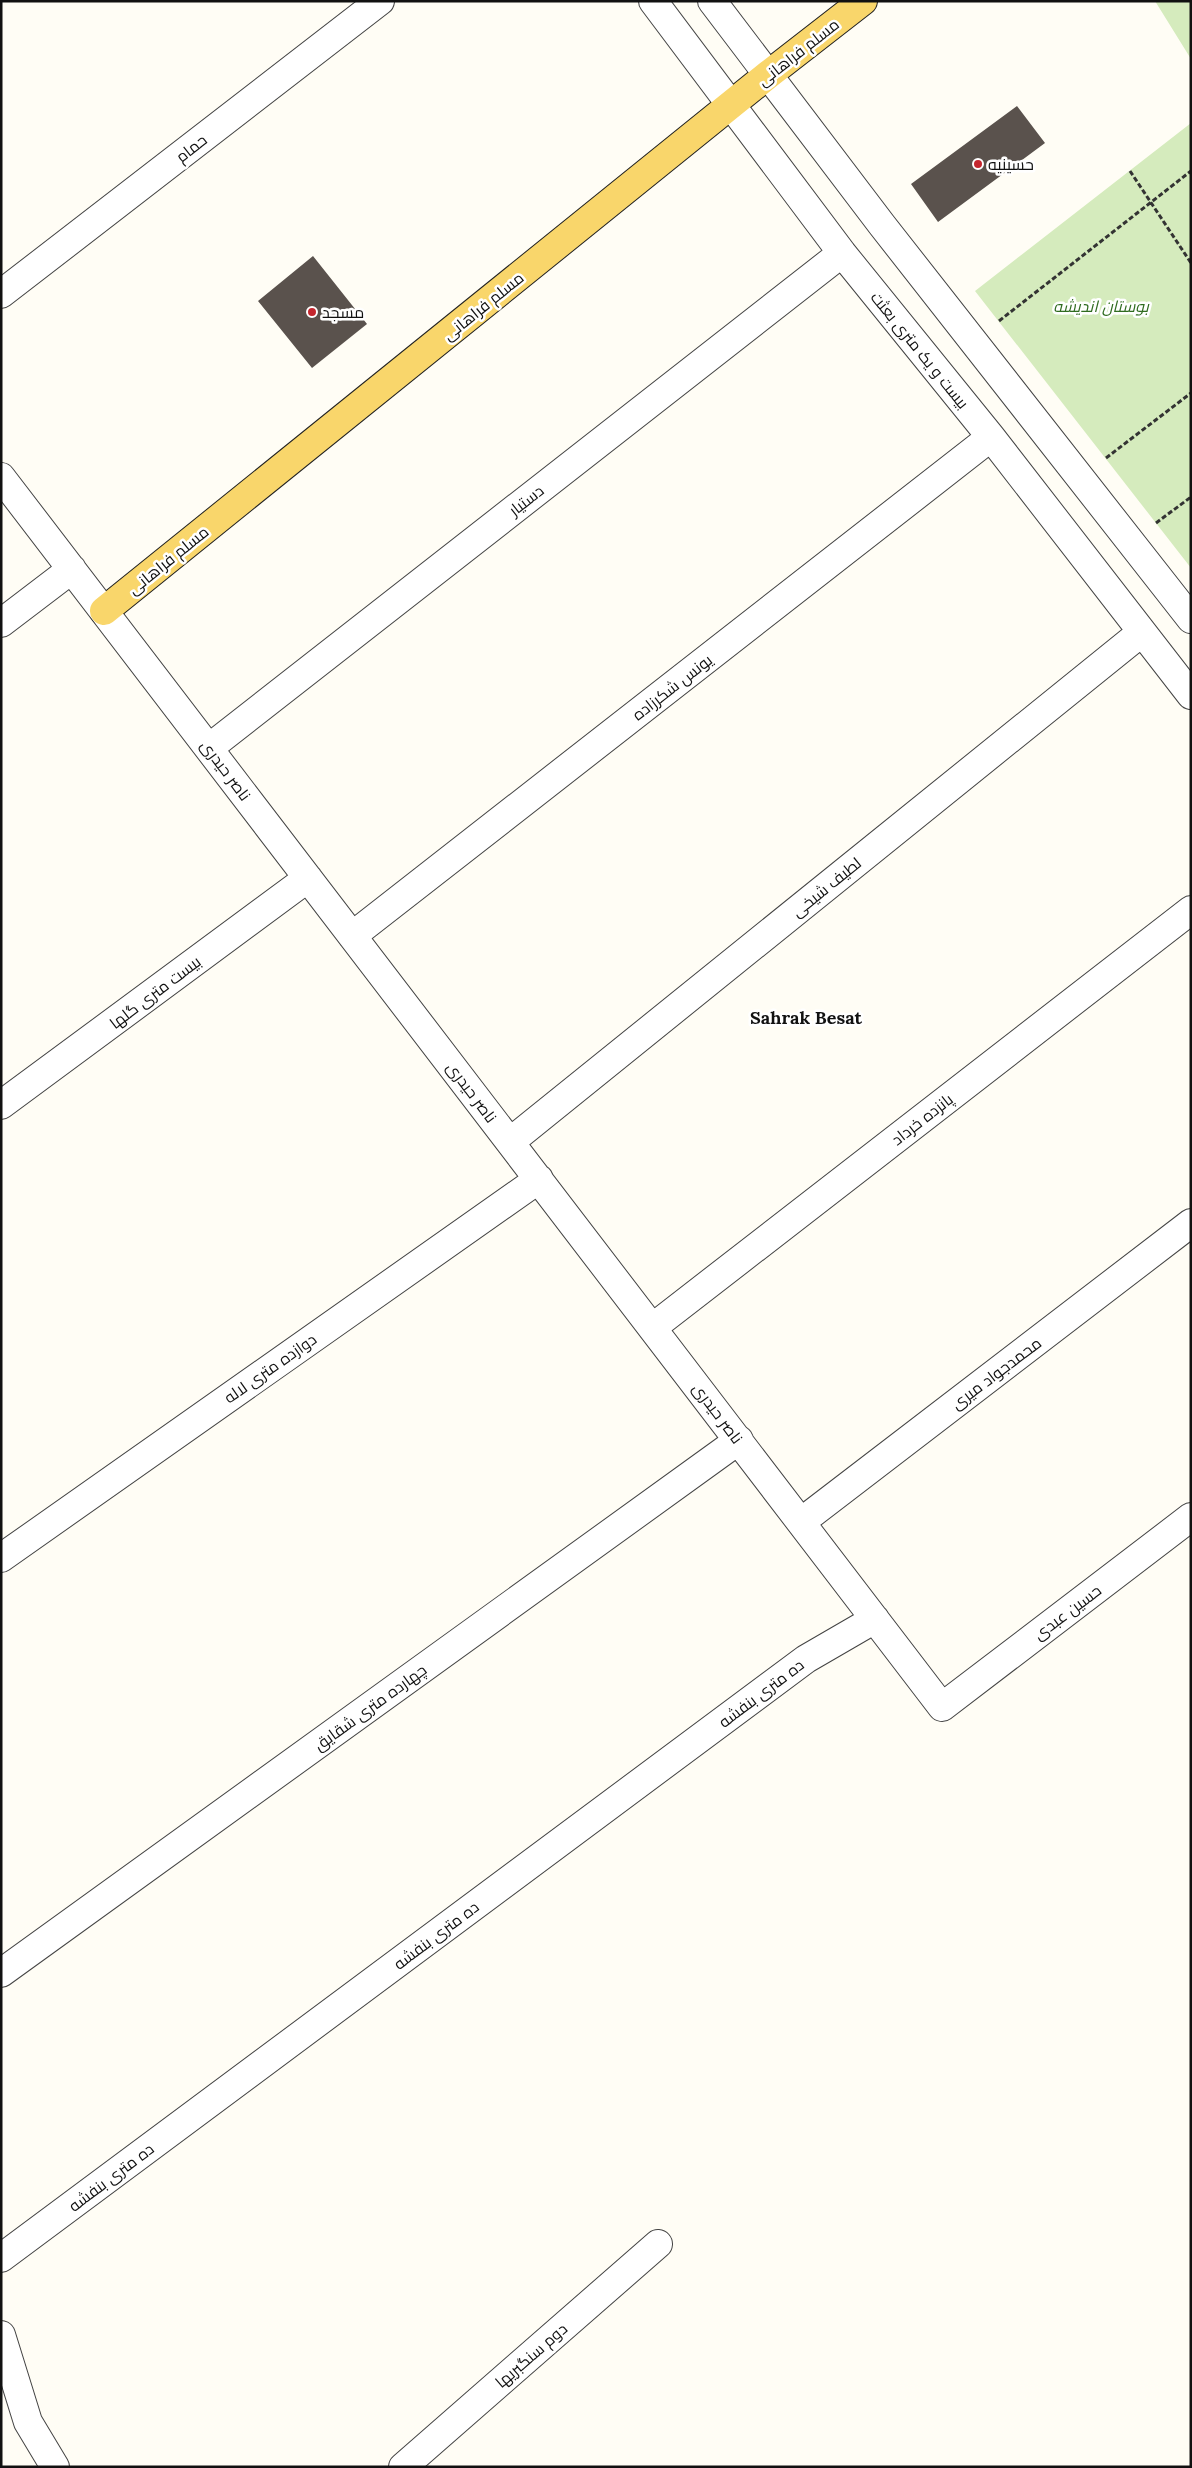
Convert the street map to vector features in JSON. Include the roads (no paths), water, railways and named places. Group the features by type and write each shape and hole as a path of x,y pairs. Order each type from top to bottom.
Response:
{"main road":[{"name":"مسلم فراهانی","path":"104,611 769,74 863,1"}],"street":[{"name":"حمام","path":"1,294 380,1"},
{"name":"بیست و یک متری بعثت","path":"654,1 730,106 842,253 991,437 1191,696"},
{"path":"712,1 882,226 1191,619"},
{"name":"دستیار","path":"209,748 842,253"},
{"name":"یونس شکرزاده","path":"352,936 991,437"},
{"name":"ناصر حیدری","path":"1,477 942,1707"},
{"path":"1,623 72,569"},
{"name":"لطیف شیخی","path":"510,1142 1142,632"},
{"name":"بیست متری گلها","path":"1,1105 308,878"},
{"name":"پانزده خرداد","path":"652,1328 1191,910"},
{"name":"دوازده متری لاله","path":"1,1558 538,1179"},
{"name":"محمدجواد میری","path":"801,1522 1191,1223"},
{"name":"چهارده متری شقایق","path":"1,1973 739,1440"},
{"name":"حسین عبدی","path":"942,1707 1191,1517"},
{"name":"ده متری بنفشه","path":"1,2258 806,1660 875,1619"},
{"name":"دوم سنگبریها","path":"403,2467 658,2244"},
{"path":"1,2335 28,2422 55,2467"}],"place":[{"name":"حسینیه","path":"978,164"},
{"name":"مسجد","path":"312,312"}],"district":[{"name":"Sahrak Besat","path":"806,1017"}],"park label":[{"name":"بوستان اندیشه","path":"1101,306"}]}
